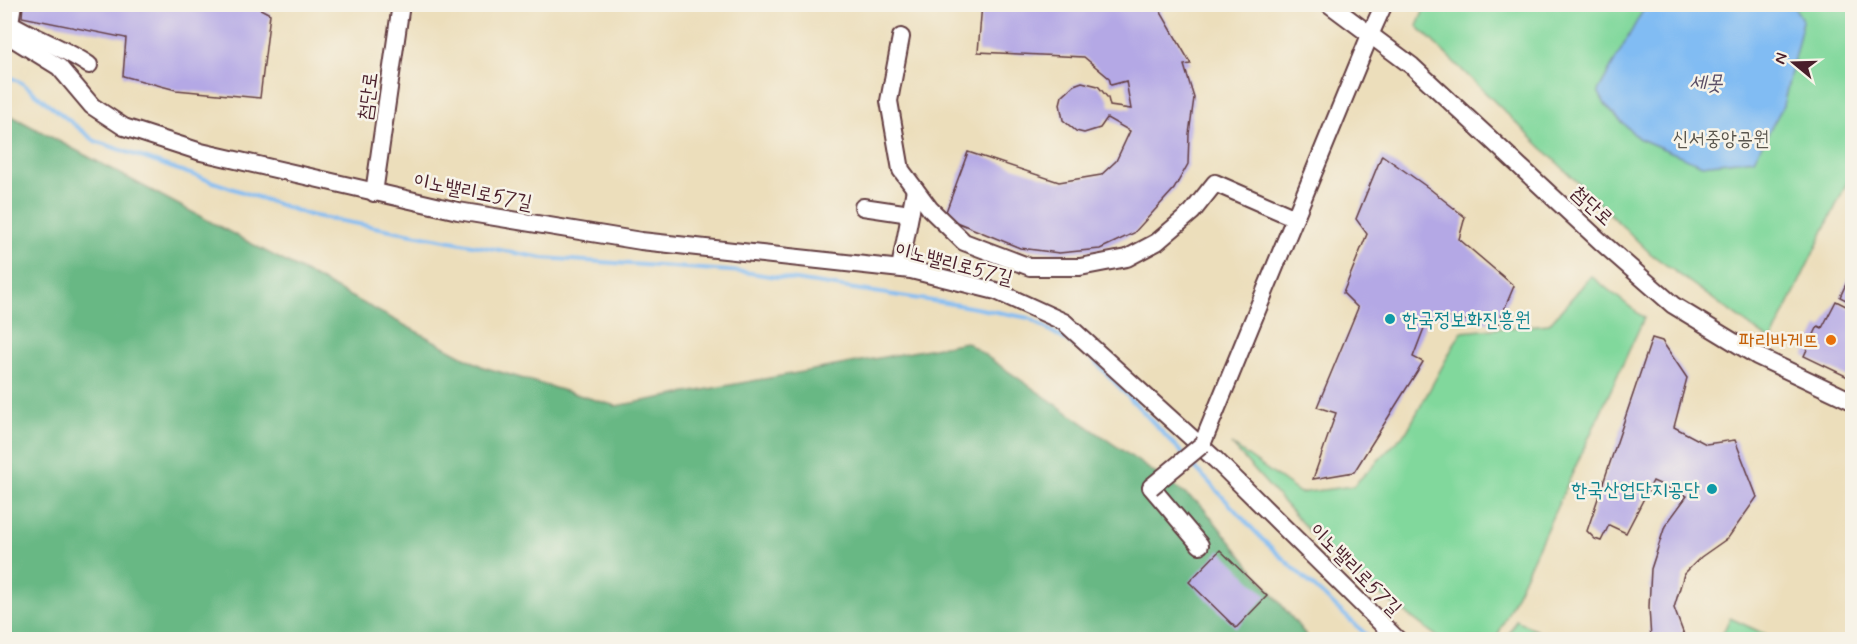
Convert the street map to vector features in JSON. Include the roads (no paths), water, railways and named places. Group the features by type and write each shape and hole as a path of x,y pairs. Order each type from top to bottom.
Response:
{"street":[{"path":"13,4 10,23 28,34 69,51 89,65"},
{"name":"첨단로","path":"374,193 401,4"},
{"name":"첨단로","path":"1329,4 1412,66 1600,241 1673,305 1757,356 1852,401"},
{"path":"1200,545 1151,487 1202,445 1384,4"},
{"name":"이노밸리로57길","path":"4,33 59,67 92,106 124,127 201,152 458,211 641,241 900,268 996,291 1064,322 1202,445 1398,639"},
{"path":"901,37 889,101 901,171 930,209 964,242 1030,267 1080,267 1127,258 1157,242 1183,220 1215,183 1295,218"},
{"path":"900,268 915,189"},
{"path":"863,207 910,214"}],"water":[{"name":"세못","path":"1646,5 1793,5 1803,21 1783,106 1754,159 1702,165 1638,138 1606,106 1598,91"}],"waterway":[{"path":"4,74 22,83 95,141 309,215 543,258 744,272 1029,318 1087,353 1183,454"},
{"path":"1190,462 1264,541 1372,640"}],"place":[{"name":"한국정보화진흥원","path":"1390,319"},
{"name":"파리바게뜨","path":"1831,340"},
{"name":"한국산업단지공단","path":"1712,489"}],"park label":[{"name":"신서중앙공원","path":"1721,138"}]}
